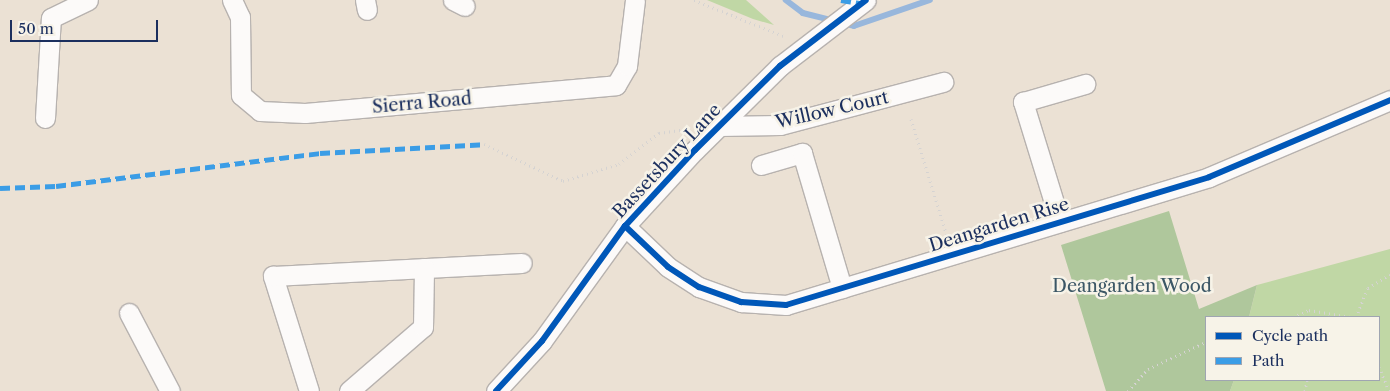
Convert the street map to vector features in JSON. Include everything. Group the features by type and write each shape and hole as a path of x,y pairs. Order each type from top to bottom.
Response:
{"street":[{"path":"45,118 43,22 88,0"},
{"name":"Sierra Road","path":"232,0 240,17 242,95 260,111 306,113 616,85 627,66 635,0"},
{"name":"Bassetsbury Lane","path":"496,391 542,342 625,226 719,126 806,45 861,4"},
{"name":"Willow Court","path":"719,126 780,125 943,82"},
{"path":"1060,222 1023,102 1085,84"},
{"name":"Deangarden Rise","path":"625,226 668,267 700,288 742,302 786,305 1210,177 1390,100"},
{"path":"761,165 802,153 842,288"},
{"path":"309,391 273,276 522,263"},
{"path":"349,391 423,327 424,268"},
{"path":"129,313 170,391"}],"path":[{"path":"694,0 806,45"},
{"path":"910,120 948,240"},
{"path":"484,144 563,181 619,164 659,133 719,126"},
{"path":"1356,316 1368,288 1390,274"},
{"path":"1295,316 1309,310 1344,316"},
{"path":"1128,391 1148,370 1205,342"},
{"path":"1380,369 1389,391"}],"green space":[{"path":"707,0 746,0 774,25 753,19"},
{"name":"Deangarden Wood","path":"1169,211 1199,309 1257,285 1249,316 1205,316 1205,381 1234,381 1230,391 1106,391 1061,245"},
{"path":"1390,249 1390,391 1230,391 1234,381 1380,381 1380,316 1249,316 1257,285"}],"waterway":[{"path":"786,0 803,13 831,20"},
{"path":"843,23 854,26 930,0"}],"marked path":[{"path":"841,0 860,3"},
{"path":"0,188 56,186 320,153 484,144"}],"cycle path":[{"path":"496,391 542,341 625,226 695,150 780,66 866,0"},
{"path":"625,226 668,267 699,287 741,302 786,305 1209,177 1390,100"}]}
